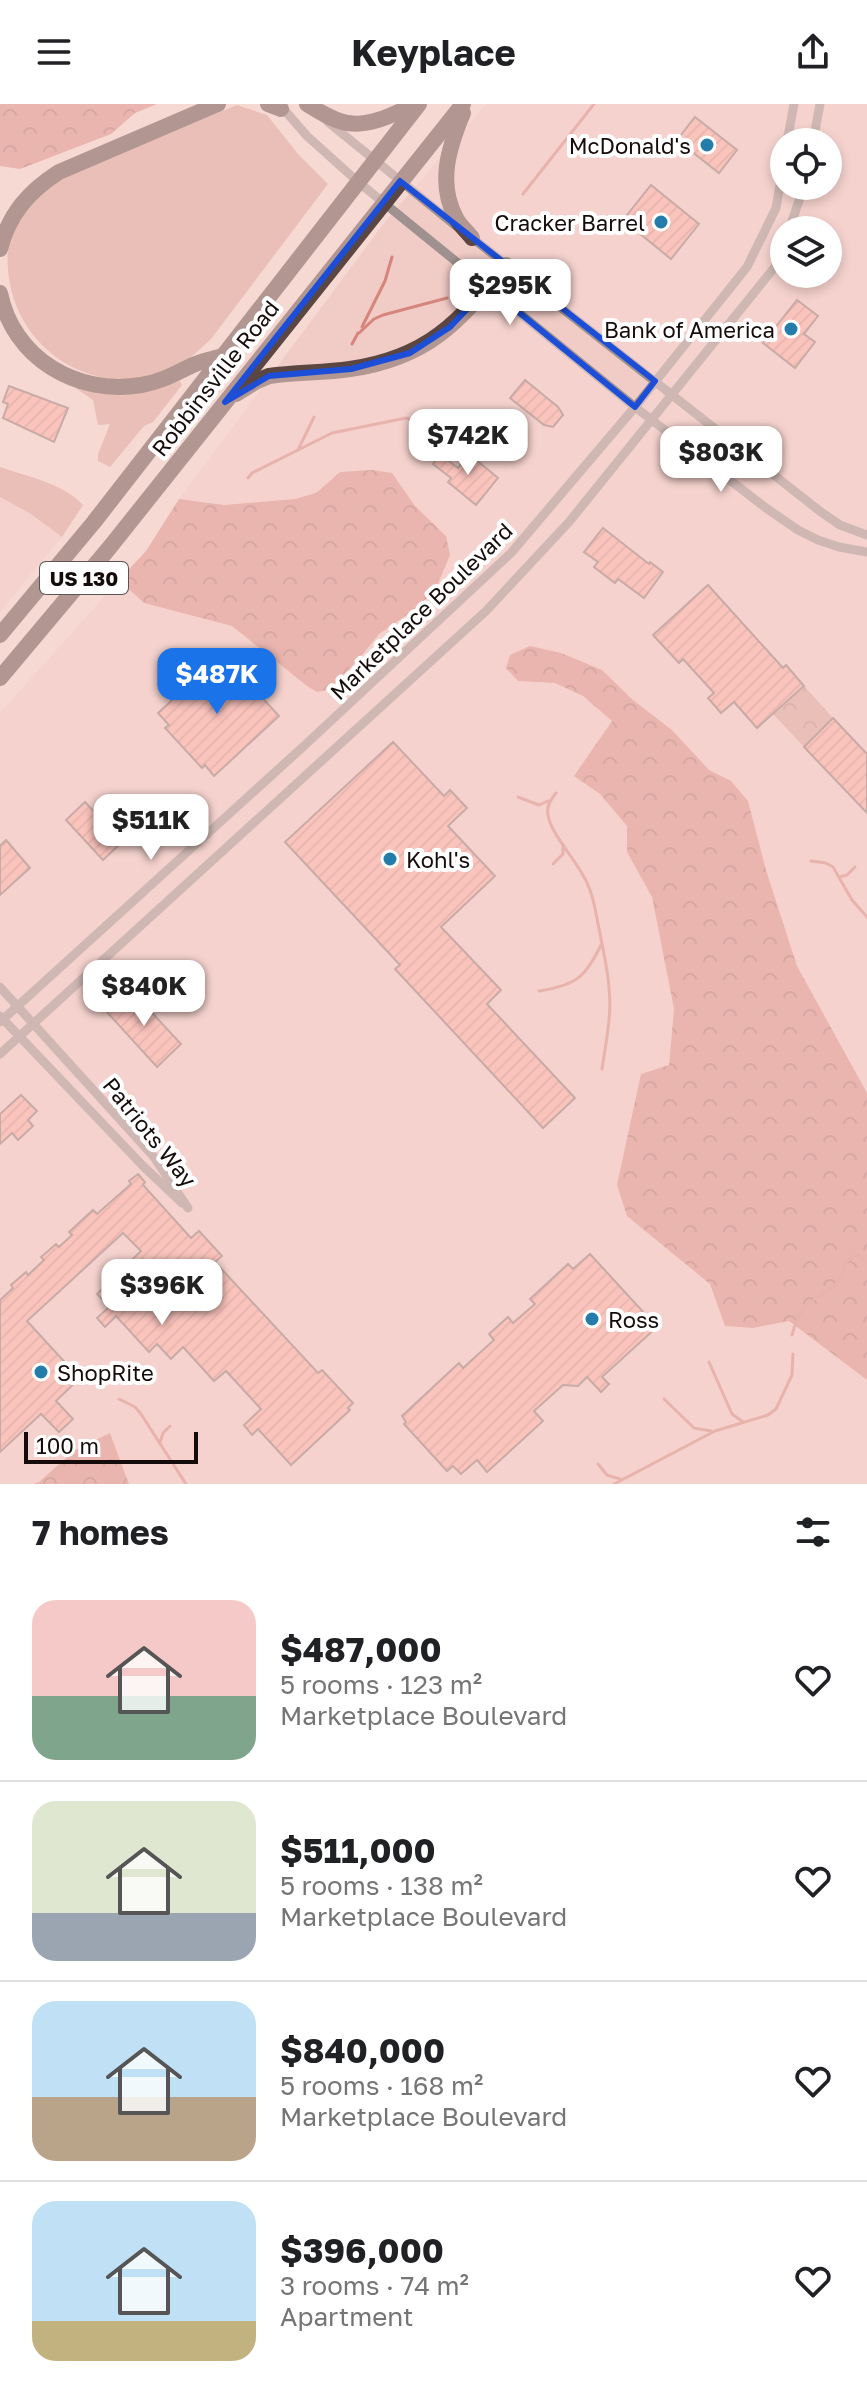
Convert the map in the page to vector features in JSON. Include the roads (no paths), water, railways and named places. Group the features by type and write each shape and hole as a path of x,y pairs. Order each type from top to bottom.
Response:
{"highway":[{"path":"0,249 12,218 42,182 218,104"},
{"path":"306,104 349,124 363,124 418,104"},
{"name":"Robbinsville Road","path":"0,635 94,522 418,104"},
{"path":"465,104 445,168 447,191 456,217 472,238"},
{"name":"Robbinsville Road","path":"0,678 110,547 400,181 465,104"},
{"path":"225,402 269,376 351,369 410,353 450,327 506,265"},
{"path":"0,293 7,317 26,348 51,368 75,380 108,386 141,385 223,356"}],"street":[{"path":"306,104 821,512 840,525 867,535"},
{"path":"790,128 794,104"},
{"path":"816,128 820,104"},
{"path":"276,106 357,181 651,420 766,508 798,530 829,543 867,552"},
{"name":"Marketplace Boulevard","path":"1,1019 314,738 511,553 635,407 747,267 777,200"},
{"name":"Marketplace Boulevard","path":"0,1054 486,611 569,522 770,273"},
{"name":"Patriots Way","path":"0,987 154,1157 188,1208 143,1166 1,1019"}],"waterway":[{"path":"523,194 594,104"},
{"path":"362,327 385,281 392,257"},
{"path":"359,333 383,315 447,298"},
{"path":"352,344 358,333"},
{"path":"298,450 314,417"},
{"path":"248,478 252,473 332,433 406,418 416,421"},
{"path":"556,793 548,809 550,823 584,876 590,891 607,967 610,1008 602,1069"},
{"path":"518,797 539,805 548,801"},
{"path":"553,864 563,854 563,844"},
{"path":"811,861 833,867 852,900 867,917"},
{"path":"839,877 847,875 855,867"},
{"path":"539,991 562,986 578,978 590,965 601,945"},
{"path":"792,1335 803,1309 837,1283 849,1260 857,1255 867,1263"},
{"path":"614,1484 715,1431 768,1415 776,1409 792,1375 793,1354"},
{"path":"709,1362 732,1414 743,1422"},
{"path":"119,1399 135,1407 141,1414 186,1484"},
{"path":"664,1399 694,1428 711,1431"},
{"path":"160,1443 163,1433 170,1426"},
{"path":"598,1464 607,1475 620,1479"}],"place":[{"name":"McDonald's","path":"707,145"},
{"name":"Cracker Barrel","path":"661,222"},
{"name":"Bank of America","path":"791,329"},
{"name":"Kohl's","path":"390,859"},
{"name":"Ross","path":"592,1319"},
{"name":"ShopRite","path":"41,1372"}]}
